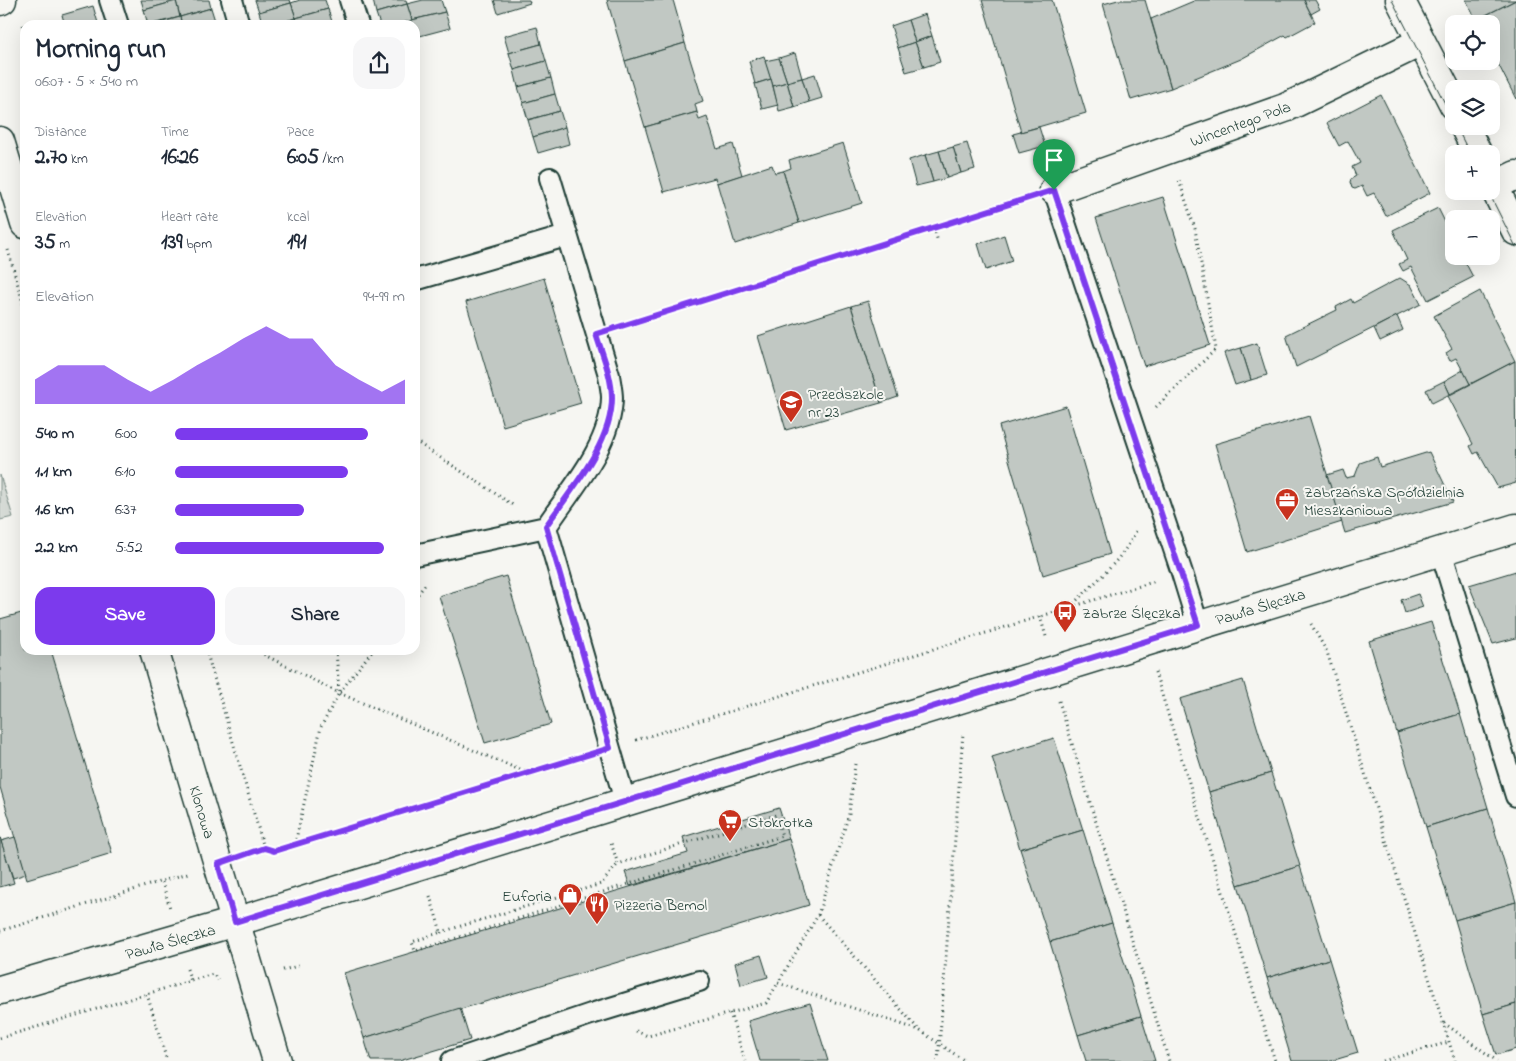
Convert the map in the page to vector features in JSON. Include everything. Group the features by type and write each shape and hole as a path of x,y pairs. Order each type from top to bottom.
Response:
{"street":[{"path":"1400,0 1445,88"},
{"name":"Wincentego Pola","path":"1054,190 1285,108 1421,42"},
{"path":"0,141 19,185"},
{"path":"1500,181 1516,231"},
{"name":"Pawła Ślęczka","path":"0,990 235,922 1516,528"},
{"name":"Klonowa","path":"155,655 277,1061"}],"lane":[{"path":"110,0 116,20"},
{"path":"232,0 238,20"},
{"path":"350,0 356,20"},
{"path":"420,554 546,526 584,475 610,417 612,397 609,375 550,178"},
{"path":"1054,190 1198,625"},
{"path":"420,279 566,236"},
{"path":"546,526 625,801"},
{"path":"1441,551 1516,796"},
{"path":"452,1061 591,1014 699,981"}],"path":[{"path":"1134,428 1216,349 1195,229 1179,178"},
{"path":"596,334 1054,190"},
{"path":"934,228 938,242"},
{"path":"6,244 20,293"},
{"path":"420,443 546,526"},
{"path":"1070,608 1116,562 1134,537 1154,490"},
{"path":"0,931 264,848 274,851 1182,573"},
{"path":"1040,616 1047,640"},
{"path":"1311,623 1327,652 1455,1061"},
{"path":"207,655 264,848"},
{"path":"265,655 339,693 527,773"},
{"path":"336,655 339,693"},
{"path":"294,844 321,727 339,693 369,655"},
{"path":"1155,671 1275,1061"},
{"path":"938,1061 966,696"},
{"path":"1059,701 1169,1061"},
{"path":"634,1030 648,1036 766,1003 818,915 849,814 856,763"},
{"path":"776,815 782,836 415,951 412,942 601,884 618,864 776,815"},
{"path":"610,839 618,864"},
{"path":"430,895 441,932"},
{"path":"818,915 919,1030"},
{"path":"0,1038 213,974 219,981"},
{"path":"778,982 919,1030 965,1061"},
{"path":"147,994 168,1061"},
{"path":"730,1013 745,1061"},
{"path":"1442,1022 1497,1061"},
{"path":"1383,1061 1450,1042"}],"shaded area":[{"path":"0,475 13,517 0,520"}],"building":[{"path":"141,0 175,0 176,1 144,10"},
{"path":"209,0 211,8 180,17 176,1"},
{"path":"255,0 290,0 291,3 259,12"},
{"path":"300,0 325,0 328,9 296,18 291,3"},
{"path":"373,0 406,0 407,4 376,13"},
{"path":"423,0 441,0 445,12 412,20 407,4"},
{"path":"494,0 529,0 530,3 498,13"},
{"path":"607,0 673,0 685,43 625,61"},
{"path":"982,0 1052,0 1086,113 1021,132"},
{"path":"1118,0 1145,0 1171,88 1131,100 1103,4"},
{"path":"1196,0 1304,0 1315,22 1287,37 1285,35 1241,59 1171,88 1151,19"},
{"path":"1304,0 1315,0 1320,9 1311,14"},
{"path":"1466,0 1516,0 1486,15 1474,15"},
{"path":"1516,0 1516,99 1500,68 1500,15 1486,15"},
{"path":"176,1 180,17 168,20 147,20 144,10"},
{"path":"291,3 296,18 289,20 261,20 259,12"},
{"path":"407,4 412,20 378,20 376,13"},
{"path":"93,6 97,20 64,20 62,15"},
{"path":"211,8 215,20 181,20 180,17"},
{"path":"328,9 331,20 297,20 296,18"},
{"path":"445,12 450,28 420,36 420,20 412,20"},
{"path":"925,14 932,36 915,42 908,20"},
{"path":"180,17 181,20 170,20"},
{"path":"908,20 915,42 898,48 891,26"},
{"path":"537,27 541,44 509,53 504,36"},
{"path":"932,36 940,62 924,67 915,42"},
{"path":"915,42 924,67 906,72 898,48"},
{"path":"685,43 703,101 695,104 697,112 645,127 625,61"},
{"path":"541,44 546,61 514,70 509,53"},
{"path":"795,53 802,78 787,82 779,58"},
{"path":"764,56 771,79 755,84 749,61"},
{"path":"779,58 787,82 773,86 765,61"},
{"path":"546,61 551,78 518,87 514,70"},
{"path":"815,74 822,98 809,102 802,78"},
{"path":"551,78 555,94 523,103 518,87"},
{"path":"802,78 809,102 794,107 787,82"},
{"path":"771,79 778,105 762,109 755,84"},
{"path":"787,82 794,107 779,111 773,86"},
{"path":"555,94 560,111 528,120 523,103"},
{"path":"1381,95 1430,193 1386,216 1374,193 1367,196 1362,186 1355,189 1352,188 1351,179 1356,176 1352,167 1360,163 1348,141 1339,146 1327,123"},
{"path":"560,111 565,127 533,137 528,120"},
{"path":"697,112 699,120 707,117 717,149 733,144 742,175 717,183 715,178 664,192 645,127"},
{"path":"565,127 569,144 538,153 533,137"},
{"path":"1039,127 1045,146 1019,153 1013,134"},
{"path":"843,143 862,203 799,223 783,171 791,168 789,160"},
{"path":"967,143 975,169 961,173 953,147"},
{"path":"953,147 961,173 947,178 939,151"},
{"path":"939,151 947,178 933,182 925,155"},
{"path":"925,155 933,182 916,186 909,160"},
{"path":"772,165 775,173 783,171 799,223 735,244 717,183"},
{"path":"1163,197 1210,345 1144,366 1096,218"},
{"path":"1438,208 1445,222 1445,265 1467,265 1473,277 1428,300 1411,267 1403,271 1399,264 1407,260 1393,230"},
{"path":"1004,235 1012,261 986,270 978,244"},
{"path":"544,278 581,403 503,426 466,302"},
{"path":"1400,278 1411,285 1421,304 1296,367 1286,335 1337,310 1336,307 1351,299 1353,303"},
{"path":"1480,291 1515,361 1470,384 1456,358 1450,361 1446,353 1452,349 1434,316"},
{"path":"868,301 898,397 881,403 851,306"},
{"path":"851,306 881,403 786,430 758,336"},
{"path":"1397,316 1403,330 1380,341 1374,328"},
{"path":"1257,343 1267,375 1251,380 1241,348"},
{"path":"1241,348 1251,380 1235,385 1224,353"},
{"path":"1515,361 1516,483 1498,488 1478,452 1474,454 1470,446 1473,444 1448,396"},
{"path":"1463,370 1470,384 1450,394 1444,381"},
{"path":"1444,381 1450,394 1432,403 1426,390"},
{"path":"1066,406 1110,554 1043,575 999,426"},
{"path":"1309,416 1342,522 1247,552 1215,444"},
{"path":"1429,452 1453,502 1345,533 1327,475 1343,470 1346,478 1355,476 1360,463 1377,457 1380,467"},
{"path":"1516,571 1516,638 1493,644 1469,585"},
{"path":"506,576 551,724 485,743 439,596"},
{"path":"1418,594 1423,607 1405,613 1401,600"},
{"path":"20,613 20,655 53,655 112,853 27,879 0,787 0,619"},
{"path":"1431,622 1460,714 1397,733 1369,641"},
{"path":"1243,680 1271,773 1209,792 1180,699"},
{"path":"1460,714 1488,808 1426,827 1397,733"},
{"path":"1054,738 1083,830 1020,849 992,757"},
{"path":"1271,773 1300,866 1238,885 1209,792"},
{"path":"779,808 789,839 630,886 625,872 688,853 683,837"},
{"path":"1488,808 1516,902 1455,920 1426,827"},
{"path":"1083,830 1112,923 1050,942 1020,849"},
{"path":"0,837 14,883 0,887"},
{"path":"15,837 26,874 13,878 1,841"},
{"path":"789,839 809,905 364,1038 344,973"},
{"path":"1300,866 1329,959 1267,978 1238,885"},
{"path":"1516,902 1516,1004 1483,1014 1455,920"},
{"path":"1112,923 1141,1016 1078,1035 1050,942"},
{"path":"761,955 768,977 741,985 735,963"},
{"path":"1329,959 1358,1053 1331,1061 1292,1061 1267,978"},
{"path":"810,1003 828,1061 760,1061 748,1021"},
{"path":"1516,1004 1516,1049 1496,1055 1483,1014"},
{"path":"460,1008 470,1040 399,1061 371,1061 364,1038"},
{"path":"1141,1016 1155,1061 1086,1061 1078,1035"}],"tram line":[{"path":"1392,0 1445,103"},
{"path":"1460,135 1466,145"},
{"path":"1492,200 1516,247"}],"place":[{"name":"Przedszkole nr 23","path":"791,423"},
{"name":"Zabrzańska Spółdzielnia Mieszkaniowa","path":"1287,521"},
{"name":"Zabrze Ślęczka","path":"1065,633"},
{"name":"Stokrotka","path":"730,842"},
{"name":"Euforia","path":"570,916"},
{"name":"Pizzeria Bemol","path":"597,925"}],"route":[{"path":"1054,190 1198,625 235,922 218,864 264,848 274,851 610,748 546,526 564,499 584,475 610,417 612,397 609,375 596,334 1054,190"}]}
